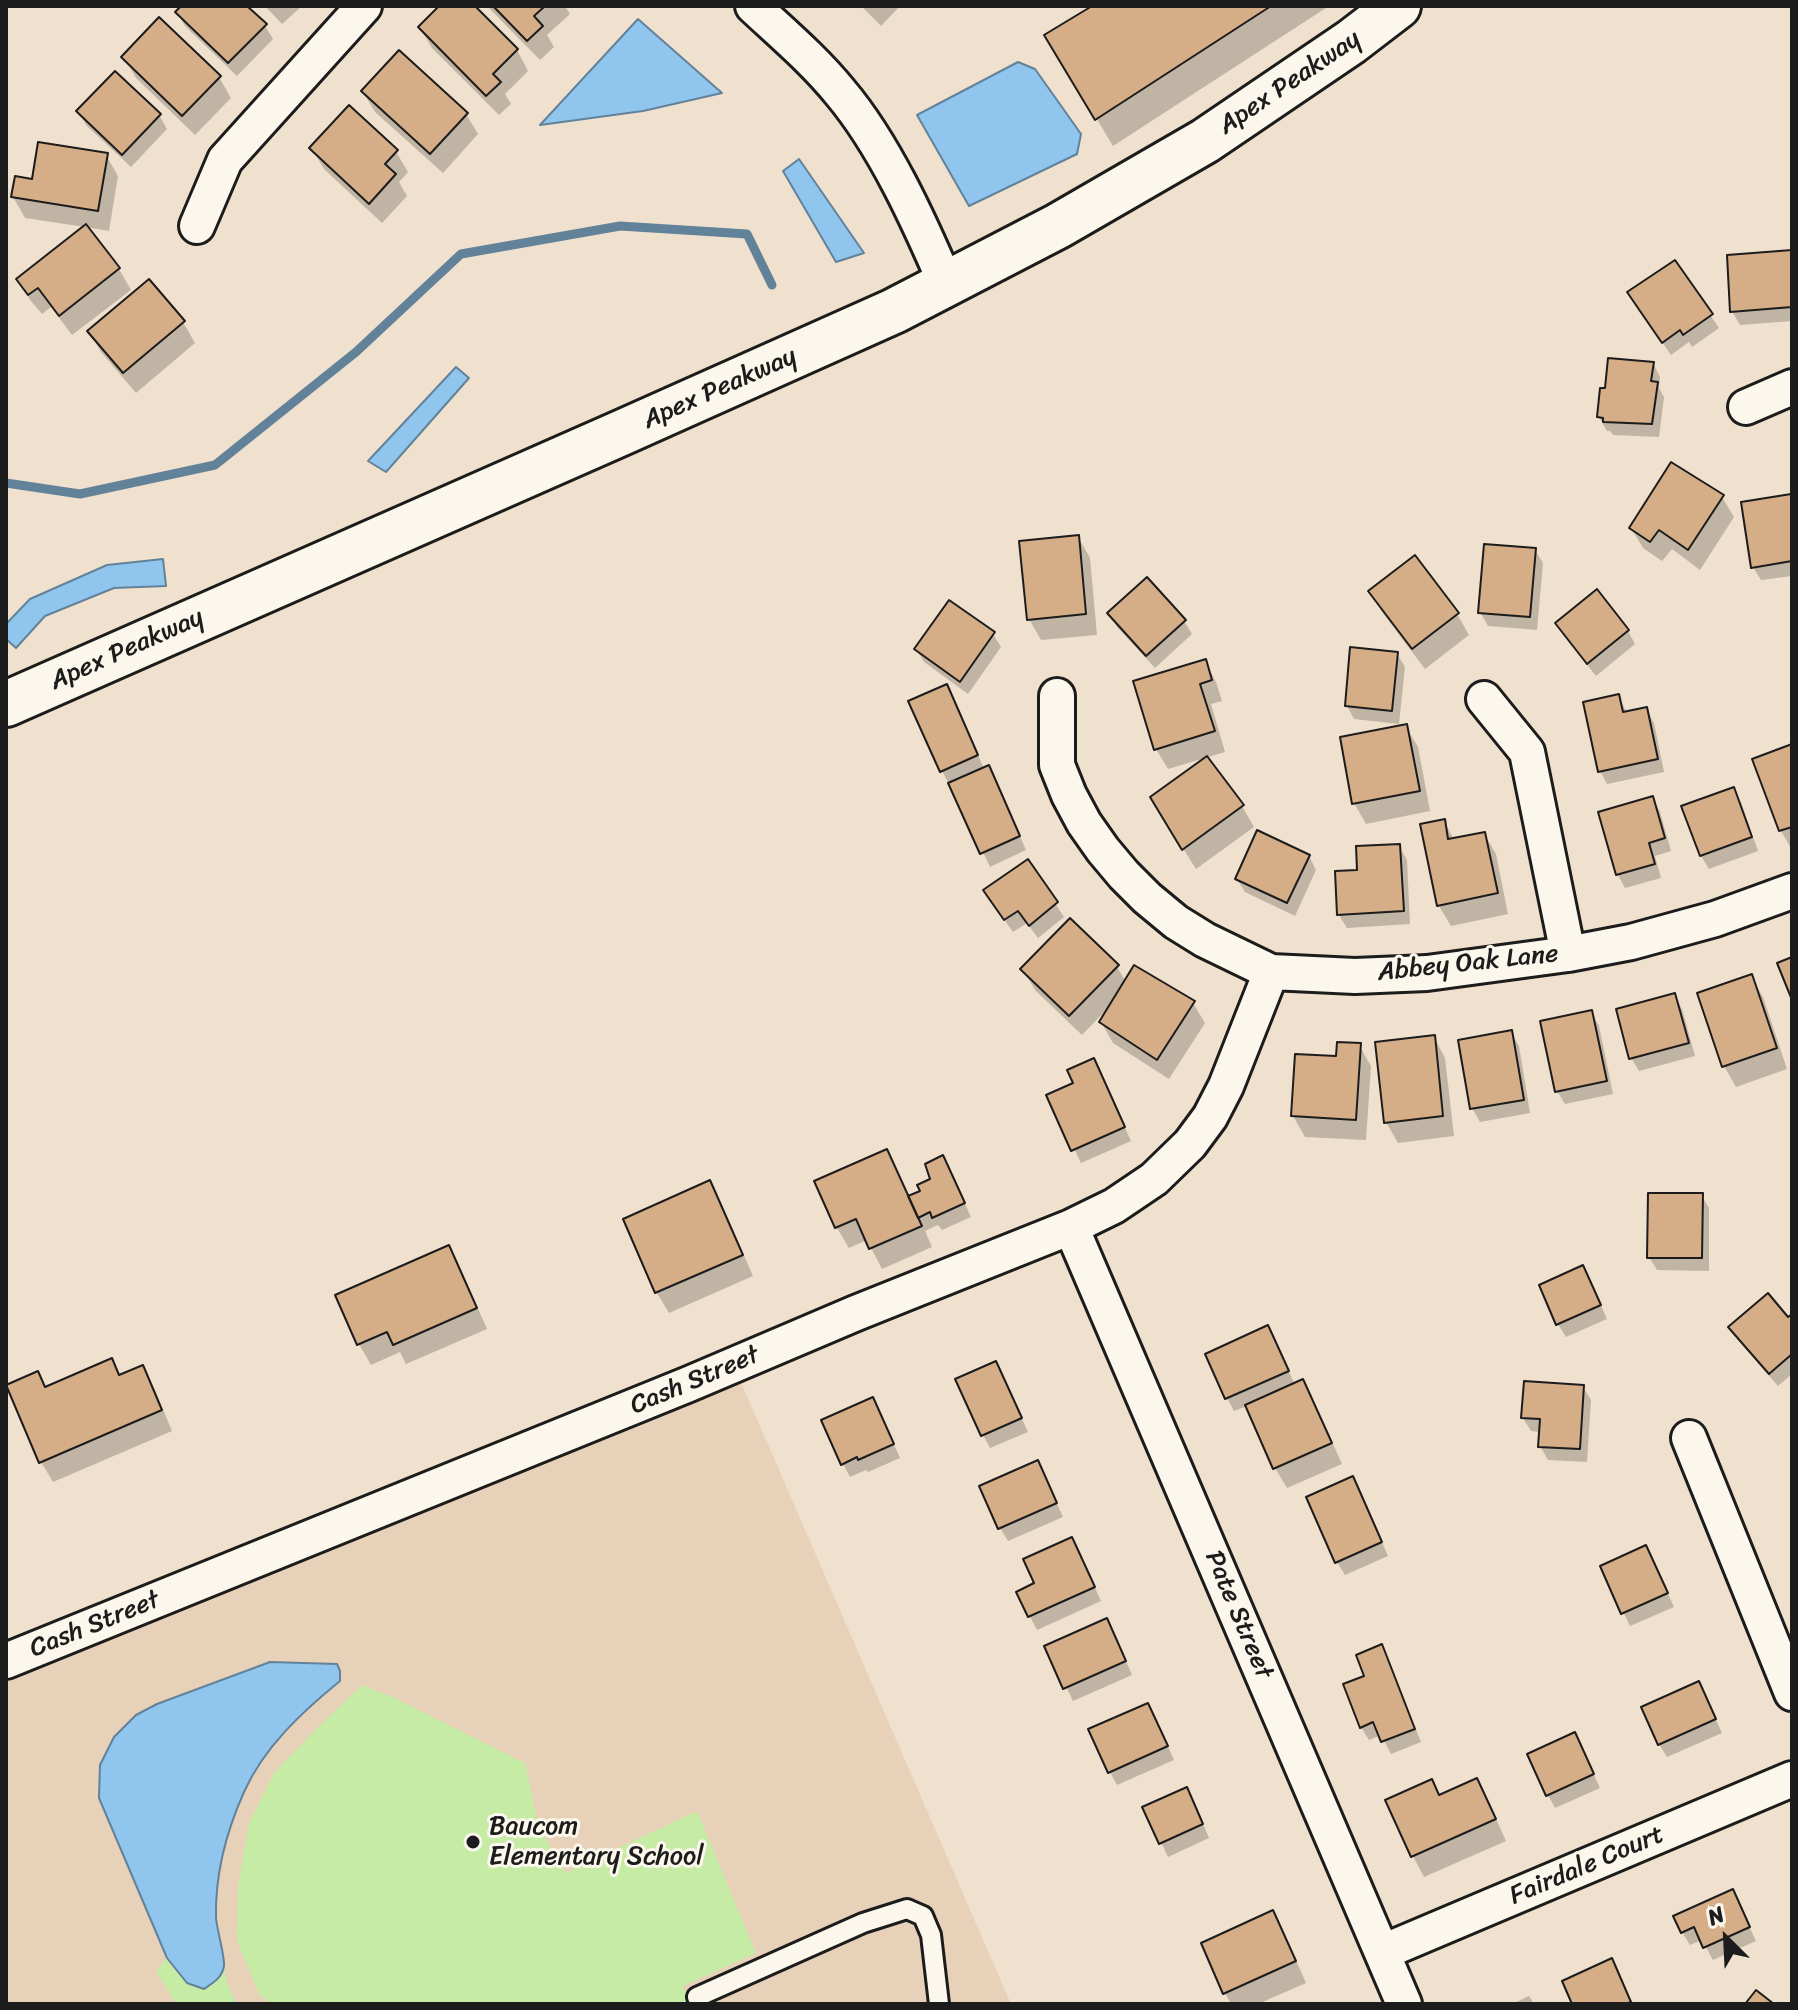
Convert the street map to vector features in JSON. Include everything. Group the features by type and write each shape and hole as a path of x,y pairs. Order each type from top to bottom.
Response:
{"main road":[{"name":"Apex Peakway","path":"6,704 894,311 1058,226 1205,141 1351,42 1398,6"}],"street":[{"path":"197,226 225,160 364,6"},
{"path":"753,6 808,56 860,117 906,198 946,284"},
{"path":"1746,407 1792,387"},
{"name":"Abbey Oak Lane","path":"1057,696 1057,765 1084,823 1103,850 1147,898 1176,922 1205,940 1271,972 1355,976 1415,974 1568,954 1687,927 1792,891"},
{"path":"1484,699 1527,752 1568,954"},
{"name":"Cash Street","path":"6,1661 689,1384 1071,1227 1114,1206 1154,1179 1190,1144 1210,1117 1226,1086 1271,972"},
{"name":"Pate Street","path":"1071,1227 1404,2004"},
{"path":"1689,1438 1792,1693"},
{"name":"Fairdale Court","path":"1383,1952 1792,1779"}],"lane":[{"path":"697,1997 863,1923 907,1909 923,1916 931,1935 939,2004"}],"shaded area":[{"name":"Baucom Elementary School","path":"740,1380 1011,2004 6,2004 6,1681"}],"green space":[{"path":"362,1685 395,1698 525,1763 538,1824 565,1873 697,1811 756,1953 683,1986 691,2004 268,2004 266,1998 260,1996 237,1941 238,1886 249,1823 274,1773"},
{"path":"167,1958 187,1983 218,1980 224,1966 227,1983 237,2004 176,2004 156,1971"}],"water":[{"path":"638,19 722,93 643,111 540,125"},
{"path":"1018,62 1035,69 1081,134 1077,154 969,206 917,115"},
{"path":"799,159 864,253 836,262 783,171"},
{"path":"456,367 469,378 386,472 368,461"},
{"path":"163,559 166,586 114,588 45,616 16,648 6,639 6,624 30,599 107,565"},
{"path":"270,1662 337,1664 340,1681 273,1745 244,1792 227,1837 218,1886 216,1918 224,1966 219,1977 204,1989 187,1983 167,1958 99,1798 100,1765 114,1737 136,1715 157,1704"}],"building":[{"path":"181,6 247,6 267,24 228,63 175,12"},
{"path":"439,6 475,6 518,49 493,74 501,82 486,96 418,27"},
{"path":"493,6 545,6 534,16 543,26 527,41"},
{"path":"1092,6 1271,6 1095,120 1044,35"},
{"path":"159,17 221,76 182,116 121,57"},
{"path":"399,50 468,113 430,154 361,91"},
{"path":"115,71 161,114 122,155 76,111"},
{"path":"349,105 398,150 385,164 396,174 369,204 309,148"},
{"path":"38,142 108,153 98,211 11,197 15,176 32,179"},
{"path":"86,224 120,268 59,316 38,288 28,295 16,279"},
{"path":"1792,250 1792,307 1730,312 1727,255"},
{"path":"1675,260 1713,314 1683,335 1680,330 1662,343 1627,292"},
{"path":"149,279 185,321 123,373 87,331"},
{"path":"1608,358 1654,362 1651,381 1658,382 1652,424 1603,422 1603,418 1597,417 1600,388 1605,388"},
{"path":"1671,462 1724,495 1688,550 1659,530 1650,542 1629,528"},
{"path":"1791,494 1792,561 1751,568 1741,502"},
{"path":"1079,535 1086,614 1027,620 1019,541"},
{"path":"1484,544 1536,548 1530,617 1478,613"},
{"path":"1415,555 1459,613 1412,649 1368,591"},
{"path":"1147,577 1186,620 1146,656 1107,613"},
{"path":"1597,589 1629,630 1587,664 1555,623"},
{"path":"949,600 995,632 960,682 914,649"},
{"path":"1350,647 1398,652 1392,711 1345,706"},
{"path":"1206,659 1212,680 1200,684 1215,731 1154,750 1133,681"},
{"path":"947,684 978,755 940,772 908,701"},
{"path":"1619,694 1623,712 1647,707 1658,759 1598,772 1583,702"},
{"path":"1407,724 1420,791 1352,804 1340,737"},
{"path":"1792,744 1792,827 1779,831 1752,759"},
{"path":"1207,756 1244,805 1182,850 1150,797"},
{"path":"989,765 1020,836 980,854 948,783"},
{"path":"1734,787 1752,837 1700,856 1681,806"},
{"path":"1653,796 1665,838 1649,843 1655,864 1616,875 1598,812"},
{"path":"1445,819 1448,839 1485,832 1498,893 1437,906 1420,824"},
{"path":"1257,830 1310,855 1287,903 1235,879"},
{"path":"1400,844 1404,911 1337,915 1335,871 1357,870 1356,846"},
{"path":"1028,859 1058,902 1029,926 1018,911 1004,920 983,890"},
{"path":"1070,918 1119,965 1069,1016 1020,969"},
{"path":"1792,957 1792,1000 1777,963"},
{"path":"1134,965 1195,1001 1157,1060 1099,1022"},
{"path":"1752,974 1777,1048 1722,1067 1697,993"},
{"path":"1675,993 1689,1043 1629,1059 1616,1009"},
{"path":"1592,1010 1607,1081 1555,1092 1540,1021"},
{"path":"1512,1030 1524,1100 1470,1109 1458,1040"},
{"path":"1435,1035 1443,1116 1384,1123 1375,1042"},
{"path":"1337,1042 1361,1043 1356,1120 1291,1116 1295,1054 1336,1056"},
{"path":"1094,1058 1125,1127 1071,1151 1046,1095 1073,1083 1067,1070"},
{"path":"887,1149 922,1226 869,1249 856,1219 835,1228 814,1181"},
{"path":"943,1155 965,1203 932,1218 930,1212 918,1218 908,1196 920,1191 917,1185 930,1179 925,1164"},
{"path":"710,1180 743,1255 655,1293 623,1219"},
{"path":"1648,1193 1703,1193 1702,1258 1647,1258"},
{"path":"449,1245 477,1308 393,1345 387,1332 357,1345 335,1295"},
{"path":"1583,1265 1601,1305 1556,1325 1539,1285"},
{"path":"1768,1293 1788,1317 1792,1314 1792,1354 1769,1374 1728,1327"},
{"path":"1268,1325 1289,1371 1225,1399 1205,1354"},
{"path":"112,1358 119,1375 143,1365 162,1410 39,1463 6,1385 38,1371 45,1387"},
{"path":"996,1361 1022,1418 981,1436 955,1379"},
{"path":"1303,1379 1332,1443 1273,1469 1245,1405"},
{"path":"1524,1381 1584,1385 1580,1449 1538,1447 1540,1419 1521,1418"},
{"path":"873,1397 894,1444 841,1465 821,1420"},
{"path":"1038,1460 1057,1503 998,1529 979,1486"},
{"path":"1353,1476 1382,1542 1335,1563 1306,1497"},
{"path":"1072,1537 1095,1587 1028,1617 1016,1592 1034,1583 1023,1559"},
{"path":"1646,1545 1668,1593 1621,1614 1600,1566"},
{"path":"1107,1618 1126,1661 1063,1689 1044,1646"},
{"path":"1382,1644 1415,1729 1381,1742 1373,1722 1360,1728 1343,1684 1364,1676 1356,1655"},
{"path":"1699,1681 1716,1719 1658,1745 1641,1707"},
{"path":"1148,1703 1168,1746 1108,1773 1088,1729"},
{"path":"1575,1732 1594,1774 1546,1796 1527,1754"},
{"path":"1477,1778 1496,1819 1411,1857 1385,1800 1432,1779 1439,1795"},
{"path":"1187,1787 1203,1824 1159,1844 1142,1807"},
{"path":"1733,1889 1750,1927 1703,1948 1694,1927 1681,1933 1673,1916"},
{"path":"1273,1910 1296,1961 1223,1994 1201,1943"},
{"path":"1612,1958 1631,2002 1572,2004 1562,1981"},
{"path":"1756,1990 1774,2004 1745,2004"}],"waterway":[{"path":"6,483 80,494 215,465 356,352 461,254 620,226 747,234 772,285"}],"place":[{"name":"Baucom Elementary School","path":"473,1842"}]}
